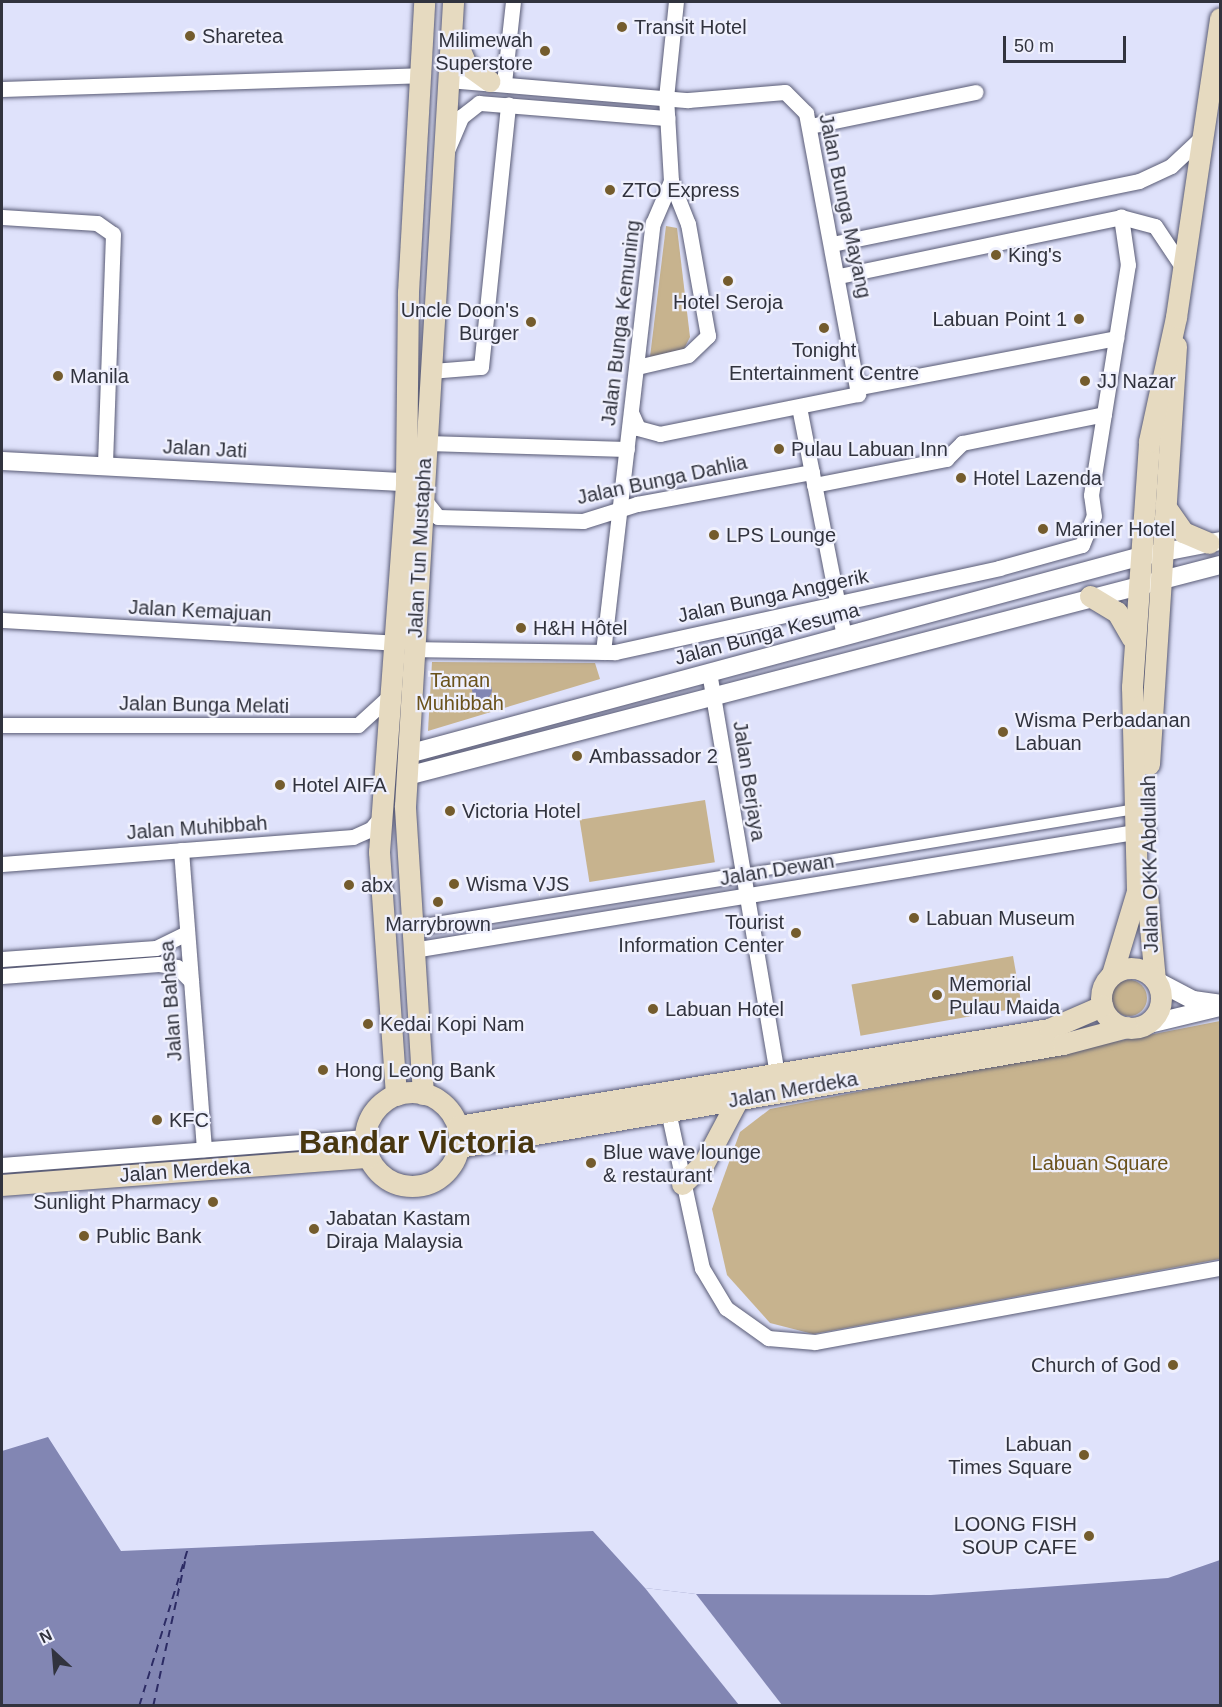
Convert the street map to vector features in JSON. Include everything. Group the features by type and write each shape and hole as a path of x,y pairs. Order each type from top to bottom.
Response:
{"main road":[{"name":"Jalan Tun Mustapha","path":"423,1094 411,928 405,646 406,482 417,133 424,2"},
{"name":"Jalan Tun Mustapha","path":"396,1095 379,862 393,693 405,646 423,498 452,10"},
{"path":"452,10 459,53 496,82"},
{"name":"Jalan OKK Abdullah","path":"1155,980 1147,941 1142,831 1137,809 1133,642 1135,584 1151,429 1176,317 1221,18"},
{"path":"417,133 431,91 448,80"},
{"name":"Jalan OKK Abdullah","path":"1112,974 1135,908 1160,579 1176,317"},
{"path":"1165,506 1183,532 1215,542"},
{"path":"1090,596 1117,612 1133,642"},
{"path":"1130,968 1155,980 1159,1006 1134,1026 1111,1020 1102,1006 1102,988 1112,974 1130,968"},
{"name":"Jalan Merdeka","path":"458,1137 777,1074 1049,1029 1102,1006"},
{"name":"Jalan Merdeka","path":"458,1137 738,1100 1063,1044 1134,1026"},
{"path":"423,1094 445,1105 458,1137 445,1173 418,1186 387,1180 367,1147 374,1112 396,1095 423,1094"},
{"path":"682,1184 704,1163 738,1100"},
{"name":"Jalan Merdeka","path":"2,1185 367,1147"}],"street":[{"path":"496,82 513,2"},
{"name":"Jalan Bunga Kemuning","path":"603,652 653,224 671,181 666,98 676,2"},
{"path":"2,88 420,75"},
{"name":"Jalan Bunga Mayang","path":"448,80 496,82 666,98 785,92 795,97 810,126 860,387"},
{"path":"810,126 976,92"},
{"path":"443,162 465,111 479,103 667,117"},
{"path":"430,371 481,367 508,104"},
{"path":"832,244 1139,181 1171,166 1203,136"},
{"path":"637,367 688,355 708,336 688,224 671,181"},
{"path":"838,276 1121,217 1155,226 1184,268"},
{"path":"1104,414 1128,265 1121,217"},
{"path":"2,218 97,222 113,234 105,467"},
{"path":"631,412 638,428 652,435 855,396 860,387 1116,338"},
{"path":"799,407 844,636"},
{"name":"Jalan Bunga Dahlia","path":"423,498 432,513 445,518 583,521 620,510 946,459 963,443 1104,414"},
{"name":"Jalan Bunga Anggerik","path":"405,646 603,652 837,604 1082,545 1094,516 1091,495 1104,414"},
{"path":"426,443 627,449"},
{"name":"Jalan Jati","path":"2,461 406,482"},
{"name":"Jalan Bunga Kesuma","path":"408,754 1138,557 1215,542"},
{"path":"406,776 1135,584 1221,565"},
{"name":"Jalan Kemajuan","path":"2,620 405,646"},
{"name":"Jalan Berjaya","path":"709,672 777,1074"},
{"name":"Jalan Bunga Melati","path":"2,725 358,725 393,693"},
{"name":"Jalan Dewan","path":"411,928 1137,809"},
{"name":"Jalan Muhibbah","path":"2,864 353,837 371,829 384,812"},
{"name":"Jalan Dewan","path":"413,950 1142,831"},
{"name":"Jalan Bahasa","path":"181,850 204,1149"},
{"path":"516,911 520,933"},
{"path":"2,959 156,948 187,933"},
{"path":"2,976 159,964 177,968 191,981"},
{"name":"Jalan Merdeka","path":"1155,980 1193,1000 1221,1005"},
{"name":"Jalan Merdeka","path":"1134,1026 1221,1005"},
{"path":"668,1111 694,1240 713,1290 744,1326 794,1342 1221,1268"},
{"name":"Jalan Merdeka","path":"2,1165 204,1149 367,1147"}],"green space":[{"path":"666,226 677,228 690,337 684,349 650,357"},
{"name":"Taman Muhibbah","path":"432,662 595,663 600,679 428,731"},
{"path":"705,800 715,862 589,882 580,820"},
{"path":"1013,956 1022,1007 861,1036 851,984"},
{"path":"1129,980 1142,985 1147,998 1142,1011 1129,1016 1116,1011 1111,998 1116,985"},
{"name":"Labuan Square","path":"1220,1021 1220,1259 813,1334 770,1323 727,1275 712,1209 740,1132 770,1109"}],"water":[{"path":"478,680 486,680 492,686 492,694 486,700 478,700 472,694 472,686"},
{"path":"48,1437 121,1551 593,1531 645,1588 696,1594 931,1595 1168,1578 1220,1560 1220,1705 2,1706 2,1451"}],"pier":[{"path":"645,1588 696,1594 782,1705 739,1705"}],"ferry route":[{"path":"139,1706 188,1548"},
{"path":"153,1706 185,1561"}],"place":[{"name":"Transit Hotel","path":"622,27"},
{"name":"Sharetea","path":"190,36"},
{"name":"Milimewah Superstore","path":"545,51"},
{"name":"ZTO Express","path":"610,190"},
{"name":"King's","path":"996,255"},
{"name":"Hotel Seroja","path":"728,281"},
{"name":"Labuan Point 1","path":"1079,319"},
{"name":"Uncle Doon's Burger","path":"531,322"},
{"name":"Tonight Entertainment Centre","path":"824,328"},
{"name":"Manila","path":"58,376"},
{"name":"JJ Nazar","path":"1085,381"},
{"name":"Pulau Labuan Inn","path":"779,449"},
{"name":"Hotel Lazenda","path":"961,478"},
{"name":"Mariner Hotel","path":"1043,529"},
{"name":"LPS Lounge","path":"714,535"},
{"name":"H&H Hôtel","path":"521,628"},
{"name":"Wisma Perbadanan Labuan","path":"1003,732"},
{"name":"Ambassador 2","path":"577,756"},
{"name":"Hotel AIFA","path":"280,785"},
{"name":"Victoria Hotel","path":"450,811"},
{"name":"Wisma VJS","path":"454,884"},
{"name":"abx","path":"349,885"},
{"name":"Marrybrown","path":"438,902"},
{"name":"Labuan Museum","path":"914,918"},
{"name":"Tourist Information Center","path":"796,933"},
{"name":"Memorial Pulau Maida","path":"937,995"},
{"name":"Labuan Hotel","path":"653,1009"},
{"name":"Kedai Kopi Nam","path":"368,1024"},
{"name":"Hong Leong Bank","path":"323,1070"},
{"name":"KFC","path":"157,1120"},
{"name":"Blue wave lounge & restaurant","path":"591,1163"},
{"name":"Sunlight Pharmacy","path":"213,1202"},
{"name":"Jabatan Kastam Diraja Malaysia","path":"314,1229"},
{"name":"Public Bank","path":"84,1236"},
{"name":"Church of God","path":"1173,1365"},
{"name":"Labuan Times Square","path":"1084,1455"},
{"name":"LOONG FISH SOUP CAFE","path":"1089,1536"}],"district":[{"name":"Bandar Victoria","path":"417,1142"}]}
